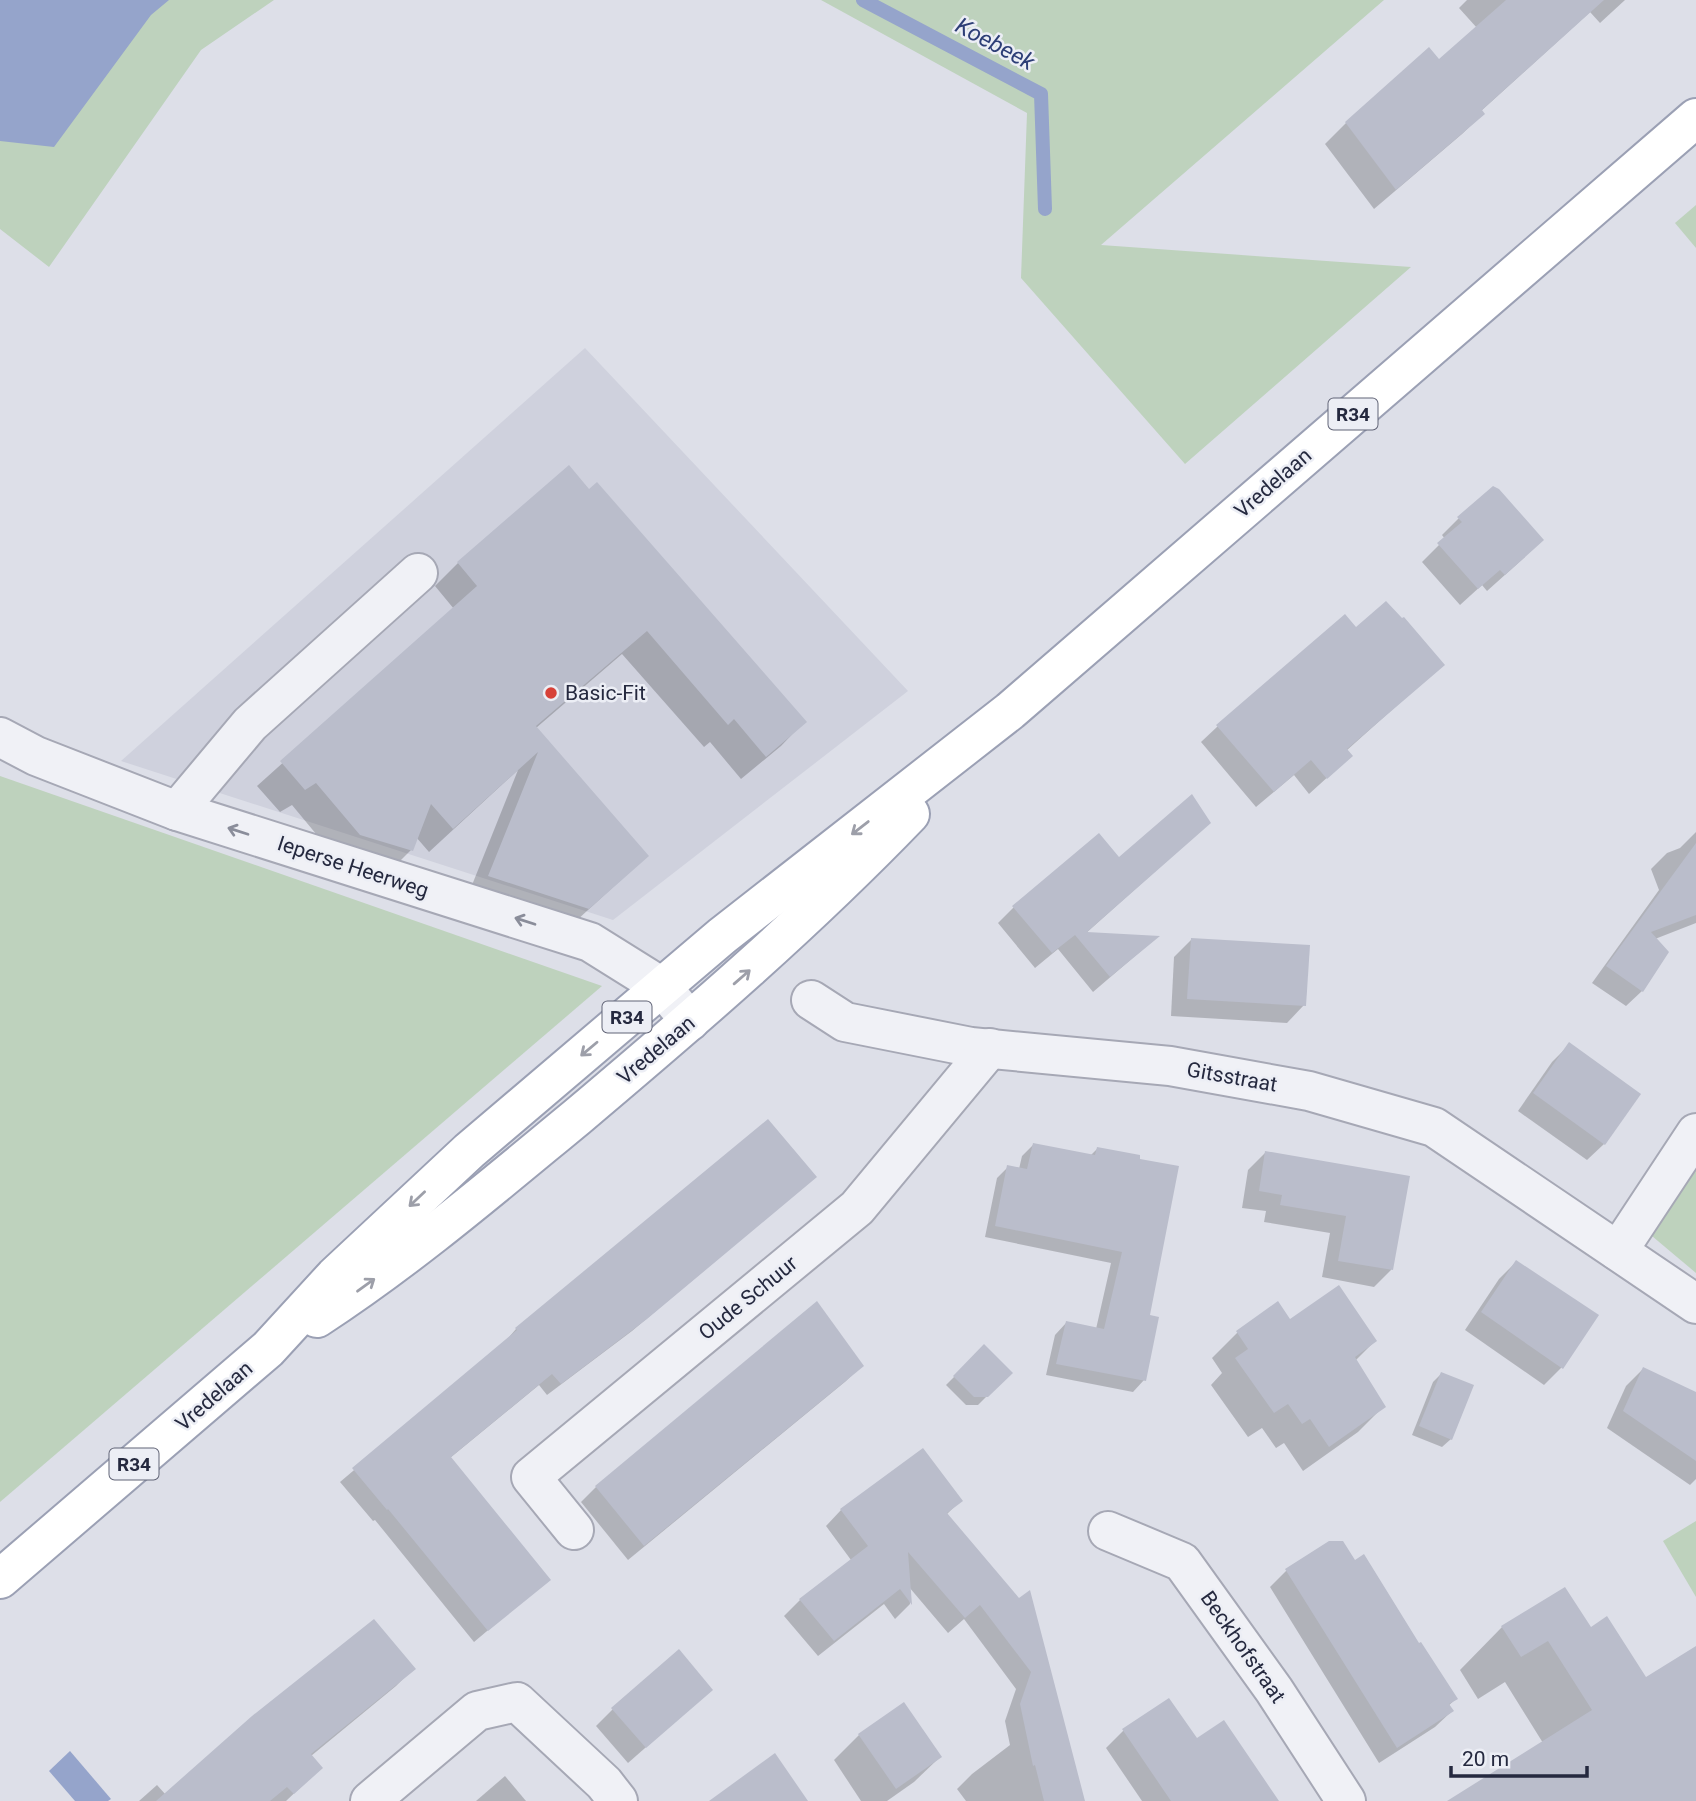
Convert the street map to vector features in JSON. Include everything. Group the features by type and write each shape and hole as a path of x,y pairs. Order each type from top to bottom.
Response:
{"main road":[{"name":"Vredelaan","path":"0,1579 268,1349 335,1276 469,1151 722,936 1010,711 1696,118"},
{"name":"Vredelaan","path":"268,1349 360,1289 452,1220 690,1021 749,970 869,857 1010,711"}],"street":[{"path":"177,811 250,724 418,573"},
{"name":"Ieperse Heerweg","path":"0,737 36,756 177,811 590,942 662,987 690,1021"},
{"name":"Gitsstraat","path":"811,1000 845,1022 971,1046 1170,1066 1309,1091 1434,1127 1696,1304"},
{"name":"Oude Schuur","path":"574,1530 531,1477 857,1208 990,1048"},
{"path":"1618,1251 1696,1133"},
{"name":"Beckhofstraat","path":"1108,1531 1182,1562 1274,1690 1346,1801"},
{"path":"370,1801 477,1711 517,1702 604,1783 618,1801"}],"shaded area":[{"path":"585,348 908,691 613,920 121,761"}],"green space":[{"path":"0,0 274,0 201,50 49,267 0,229"},
{"path":"821,0 1384,0 1101,245 1411,267 1185,464 1021,278 1027,113"},
{"path":"1696,205 1696,248 1675,223"},
{"path":"0,776 602,986 0,1502"},
{"path":"1696,1170 1696,1273 1652,1236"},
{"path":"1696,1521 1696,1597 1663,1541"}],"water":[{"path":"0,0 169,0 151,15 54,147 0,141"},
{"path":"70,1751 111,1799 75,1801 49,1771"}],"building":[{"path":"1506,0 1604,0 1482,110 1485,114 1396,190 1345,122 1429,47 1439,59"},
{"path":"569,465 589,489 597,482 807,722 766,757 734,719 728,725 647,631 536,726 649,856 589,909 488,876 538,752 453,829 431,804 413,851 360,835 316,783 305,790 280,761 477,586 457,562"},
{"path":"1493,486 1499,489 1544,540 1505,575 1500,570 1478,589 1437,543 1462,522 1457,517"},
{"path":"1386,601 1404,617 1445,665 1347,749 1353,756 1327,779 1311,760 1274,792 1216,725 1345,614 1356,627"},
{"path":"1192,794 1211,823 1087,932 1160,936 1110,977 1075,935 1052,953 1012,906 1099,833 1119,857"},
{"path":"1696,843 1696,915 1651,932 1669,952 1643,992 1606,966"},
{"path":"1191,938 1310,945 1306,1006 1187,999"},
{"path":"1569,1042 1641,1094 1605,1145 1533,1093"},
{"path":"768,1119 817,1177 647,1319 561,1384 552,1374 451,1457 551,1580 488,1631 352,1468 517,1330 515,1328"},
{"path":"1033,1143 1095,1155 1097,1147 1179,1166 1150,1315 1159,1317 1146,1381 1056,1364 1066,1321 1104,1329 1122,1252 995,1226 1007,1165 1027,1169"},
{"path":"1265,1151 1410,1176 1393,1270 1338,1261 1346,1216 1280,1205 1282,1195 1259,1191"},
{"path":"1516,1260 1599,1315 1563,1369 1481,1312"},
{"path":"1339,1285 1377,1341 1355,1357 1386,1407 1329,1447 1310,1419 1302,1424 1288,1404 1274,1413 1235,1358 1248,1349 1236,1331 1278,1301 1290,1319"},
{"path":"817,1301 864,1366 644,1546 595,1486"},
{"path":"984,1344 1013,1373 988,1397 974,1397 953,1376"},
{"path":"1643,1367 1696,1392 1696,1461 1623,1411"},
{"path":"1441,1372 1474,1385 1452,1440 1419,1426"},
{"path":"923,1448 963,1501 947,1513 1019,1598 1030,1590 1085,1801 1044,1801 1035,1765 1033,1766 1020,1704 1031,1672 980,1605 965,1618 908,1552 912,1605 900,1589 834,1641 799,1599 868,1546 840,1509"},
{"path":"1329,1541 1343,1541 1355,1560 1364,1554 1419,1643 1421,1642 1458,1699 1449,1704 1454,1711 1397,1748 1285,1569"},
{"path":"1565,1587 1591,1627 1607,1616 1646,1677 1696,1646 1696,1801 1447,1801 1592,1710 1548,1641 1521,1657 1501,1626"},
{"path":"374,1619 416,1669 311,1754 323,1768 294,1794 287,1787 270,1801 156,1801 252,1716"},
{"path":"679,1649 713,1690 646,1748 611,1708"},
{"path":"1169,1698 1197,1738 1224,1720 1279,1801 1171,1801 1122,1729"},
{"path":"904,1702 942,1757 896,1789 858,1734"},
{"path":"775,1753 808,1801 709,1801"}],"waterway":[{"name":"Koebeek","path":"863,0 1041,94 1045,209"}],"place":[{"name":"Basic-Fit","path":"551,693"}]}
